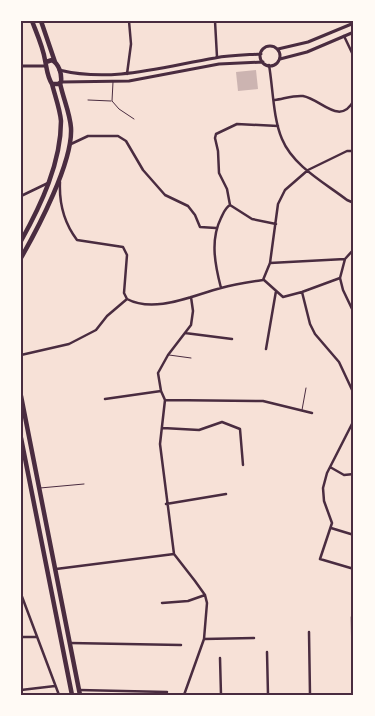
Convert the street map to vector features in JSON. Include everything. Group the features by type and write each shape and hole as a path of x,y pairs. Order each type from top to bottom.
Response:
{"main road":[{"path":"21,240 31,223 48,183 59,149 61,119 32,21"},
{"path":"21,258 40,223 60,175 71,130 59,70 41,21"},
{"path":"46,64 52,60 55,62"},
{"path":"52,84 60,82"},
{"path":"55,97 58,94 63,95"},
{"path":"21,396 80,692"},
{"path":"21,438 72,695"},
{"path":"48,570 56,569"}],"street":[{"path":"127,74 132,44 129,21"},
{"path":"215,21 217,57"},
{"path":"263,62 261,54 266,47 272,46 278,49 308,42 354,23"},
{"path":"60,82 129,81 219,64 263,62 269,65 276,64 280,58 308,52 354,32"},
{"path":"344,36 354,57"},
{"path":"278,49 280,58"},
{"path":"59,70 79,75 127,74 217,57 261,54"},
{"path":"21,66 46,64"},
{"path":"269,65 278,126 285,146 299,163 346,200 354,203"},
{"path":"71,82 70,77 72,73"},
{"path":"274,100 302,96 323,104 332,111 343,111 350,108 354,100"},
{"path":"276,224 252,219 230,205 227,189 219,173 218,151 214,138 216,134 237,124 278,126"},
{"path":"69,144 88,136 118,136 126,141 143,170 165,195 188,206 195,215 200,227 216,228"},
{"path":"263,280 270,263 278,204 285,190 308,170 347,151 354,151"},
{"path":"60,175 62,212 70,231 77,240 123,247 127,255 124,293 126,298 132,302 155,304 263,280"},
{"path":"21,196 48,183"},
{"path":"222,288 215,262 216,228 226,207 230,205"},
{"path":"354,249 346,259 340,278 343,290 354,313"},
{"path":"270,263 346,259"},
{"path":"263,280 283,297 340,278"},
{"path":"266,349 276,291"},
{"path":"302,292 310,324 339,362 354,394"},
{"path":"184,695 204,639 207,603 205,595 174,554 166,504 160,444 165,400 161,391 158,373 168,355 191,325 193,311 191,297"},
{"path":"21,355 68,344 96,330 107,316 126,298"},
{"path":"185,333 232,339"},
{"path":"105,400 161,391"},
{"path":"165,400 263,401 312,413"},
{"path":"354,420 330,467 323,488 324,501 332,523 320,559 354,569"},
{"path":"163,428 199,430 222,422 240,429 243,465"},
{"path":"330,467 344,475 354,474"},
{"path":"166,504 226,494"},
{"path":"330,528 354,535"},
{"path":"56,569 174,554"},
{"path":"21,594 59,695"},
{"path":"162,603 188,602 205,595"},
{"path":"352,617 353,695"},
{"path":"309,632 310,695"},
{"path":"21,637 37,637"},
{"path":"204,639 254,638"},
{"path":"70,643 182,645"},
{"path":"268,652 268,695"},
{"path":"220,658 221,695"},
{"path":"21,690 55,686"},
{"path":"80,692 167,692"}],"lane":[{"path":"113,81 112,101 119,109 134,119"},
{"path":"88,100 112,101"},
{"path":"168,355 191,358"},
{"path":"302,410 306,388"},
{"path":"39,488 84,484"}],"building":[{"path":"256,70 258,89 238,91 236,72"}]}
